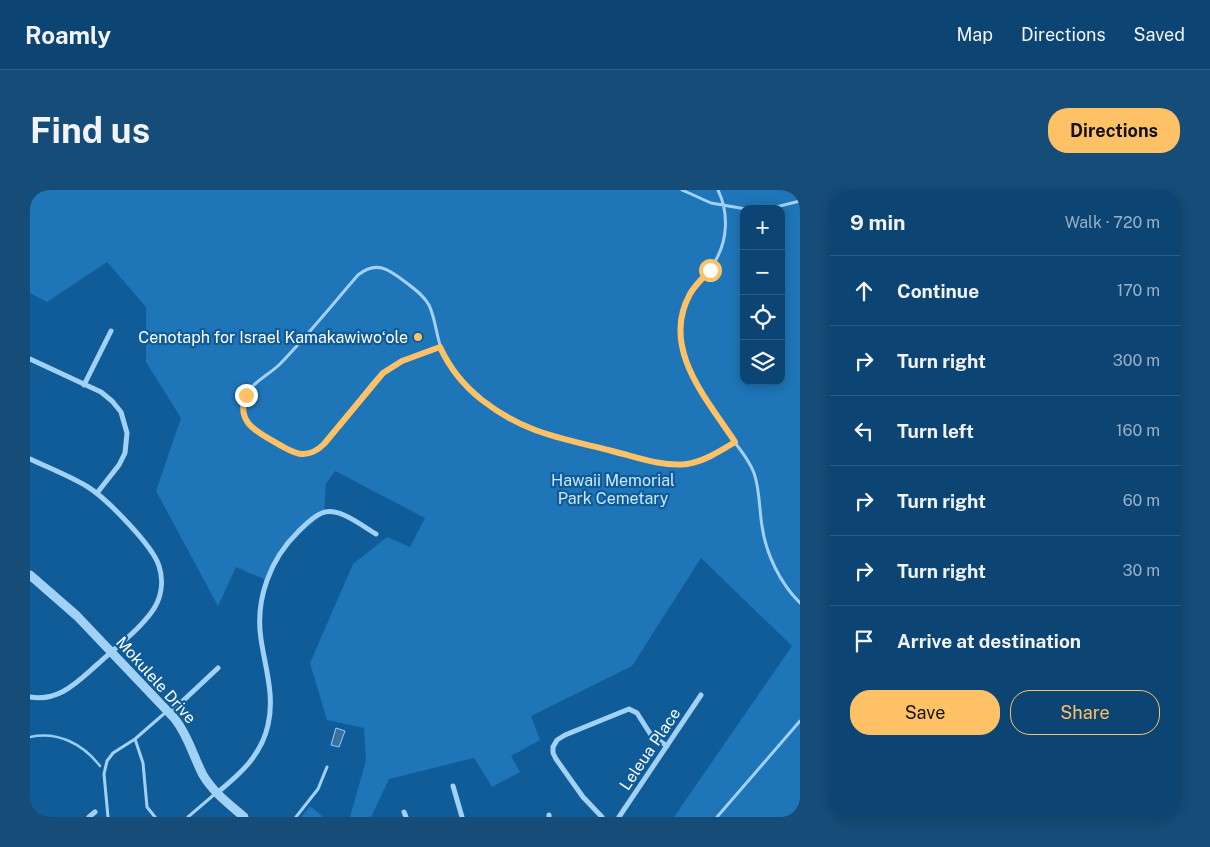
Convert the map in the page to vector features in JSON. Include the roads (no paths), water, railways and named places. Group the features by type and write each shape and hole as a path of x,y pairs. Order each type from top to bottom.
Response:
{"street":[{"path":"84,385 112,331"},
{"path":"30,359 100,392 112,401 121,412 127,433 126,447 122,459 97,493"},
{"path":"30,459 81,483 97,493 153,552 162,580 160,596 154,609 145,621 112,651 62,693 45,698 30,697"},
{"path":"217,793 238,776 252,761 262,743 268,724 271,695 261,637 260,613 266,584 277,559 296,534 316,516 327,511 341,514 376,534"},
{"name":"Mokulele Drive","path":"30,574 71,610 169,712 186,734 204,776 217,793 244,817"},
{"path":"169,712 218,668"},
{"name":"Leleua Place","path":"619,817 701,695"},
{"path":"602,817 583,797 554,756 553,747 557,740 629,709 637,713 651,735 667,746"},
{"path":"453,786 462,817"},
{"path":"89,817 94,812"}],"lane":[{"path":"682,190 724,206 740,208"},
{"path":"718,190 724,206 726,221 721,248 714,263 686,302 681,320 680,337 683,355 690,371 750,464 757,483 762,527 772,561 783,582 800,603"},
{"path":"784,205 800,201"},
{"path":"440,347 402,361 383,373 324,444 312,452 303,454 293,452 255,430 248,424 244,416 244,400 249,390 279,365 358,275 370,268 379,267 388,270 421,294 430,310 440,347 451,368 470,390 512,421 544,434 658,463 689,464 704,460 735,442"},
{"path":"108,817 104,774 105,765 113,753 135,739 169,712"},
{"path":"717,817 800,721"},
{"path":"135,739 143,763 147,807 156,817"},
{"path":"296,817 318,789 327,768"},
{"path":"188,817 217,793"}],"waterway":[{"path":"30,737 50,736 69,741 86,751 100,766"}],"place":[{"name":"Cenotaph for Israel Kamakawiwoʻole","path":"418,337"}],"park label":[{"name":"Hawaii Memorial Park Cemetary","path":"613,489"}]}
